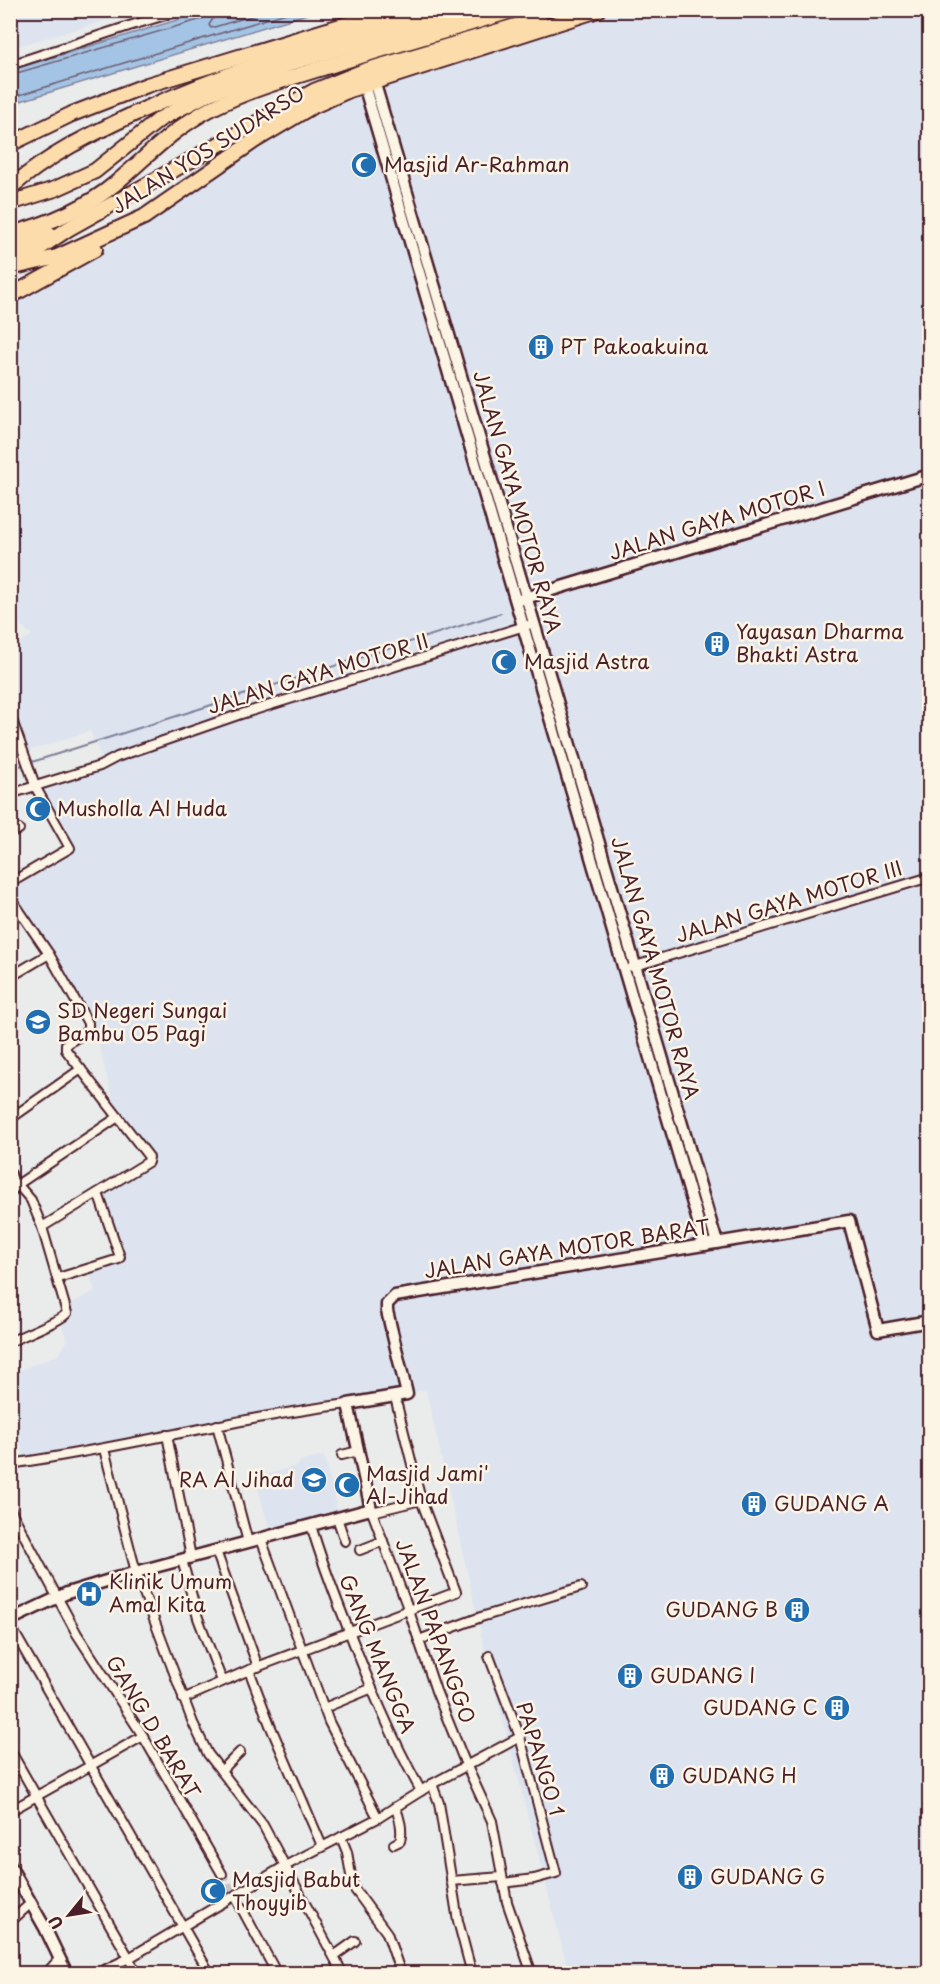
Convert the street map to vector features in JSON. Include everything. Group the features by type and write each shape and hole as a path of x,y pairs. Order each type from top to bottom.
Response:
{"highway":[{"path":"10,144 72,114 147,85 393,10"},
{"path":"12,199 33,169 72,144 181,93 284,54 438,10"},
{"path":"10,234 51,222 85,204 115,184 150,151 181,127 210,109 235,97 358,50 470,10"},
{"path":"12,199 55,189 94,171 160,119 207,94 294,62 358,50 514,10"},
{"path":"10,268 69,229 314,91 364,71 567,10"},
{"name":"JALAN YOS SUDARSO","path":"10,268 57,257 144,217 273,128 311,107 369,83 598,10"},
{"path":"10,250 43,236 65,223 85,204"},
{"path":"10,296 87,254 144,217"}],"street":[{"path":"10,65 182,10"},
{"name":"JALAN GAYA MOTOR RAYA","path":"369,83 630,967 656,1035 717,1243"},
{"name":"JALAN GAYA MOTOR I","path":"521,599 930,475"},
{"name":"JALAN GAYA MOTOR II","path":"10,794 36,788 100,766 112,759 238,715 529,625"},
{"path":"10,714 36,788 70,848 10,883"},
{"path":"10,834 19,829"},
{"name":"JALAN GAYA MOTOR III","path":"630,967 930,877"},
{"path":"10,897 49,954 88,1023 88,1030 68,1041 65,1048 130,1130 149,1160 42,1227"},
{"path":"10,977 49,954"},
{"name":"JALAN GAYA MOTOR RAYA","path":"630,967 644,1038 705,1245"},
{"path":"644,1038 656,1035"},
{"path":"10,1119 81,1069"},
{"path":"14,1187 118,1117"},
{"path":"10,1175 14,1187 31,1200 42,1227 58,1278 66,1315 61,1320 38,1328 11,1342"},
{"path":"58,1278 120,1257 98,1193"},
{"name":"JALAN GAYA MOTOR BARAT","path":"395,1397 407,1394 387,1311 387,1304 395,1296 849,1221 878,1330 930,1321"},
{"path":"10,1464 104,1449 277,1413 395,1397 421,1500 457,1591 410,1611 249,1670 183,1699"},
{"name":"JALAN PAPANGGO","path":"348,1404 372,1510 410,1611 430,1674 466,1765 492,1821 499,1848 502,1880 513,1923 531,1974"},
{"path":"217,1425 248,1542"},
{"path":"167,1435 186,1558 198,1618 222,1682"},
{"path":"104,1449 136,1572 183,1699 203,1745 263,1825 343,1974"},
{"path":"342,1455 358,1451"},
{"path":"10,1620 57,1597 136,1572 337,1518 421,1500"},
{"name":"GANG D BARAT","path":"10,1509 77,1634 143,1736 222,1874"},
{"path":"337,1518 345,1541"},
{"name":"GANG MANGGA","path":"311,1525 324,1567 370,1689 421,1791"},
{"path":"261,1539 324,1708 347,1760 378,1818"},
{"path":"360,1550 383,1541"},
{"path":"216,1551 258,1667"},
{"path":"419,1641 481,1617 581,1587"},
{"path":"10,1625 210,1974"},
{"name":"PAPANGO 1","path":"489,1656 520,1737 556,1873 534,1879 502,1880"},
{"path":"249,1670 322,1846"},
{"path":"324,1708 370,1689"},
{"path":"10,1811 143,1736"},
{"path":"96,1974 129,1958 285,1866 378,1818 432,1784 520,1737"},
{"path":"10,1750 136,1974"},
{"path":"221,1771 240,1752"},
{"path":"432,1784 439,1803 451,1881 463,1943 472,1974"},
{"path":"394,1844 402,1839 400,1821 395,1807"},
{"path":"341,1837 347,1852 353,1887 387,1933 401,1974"},
{"path":"10,1866 32,1903 66,1974"},
{"path":"451,1881 502,1880"},
{"path":"234,1896 277,1974"},
{"path":"10,1922 32,1903"},
{"path":"334,1956 355,1941"},
{"path":"46,1974 60,1958"}],"shaded area":[{"path":"11,10 139,10 139,11 11,48"},
{"path":"598,11 929,11 929,1973 569,1973 486,1655 426,1390 25,1459 11,1409 11,1374 60,1354 67,1340 62,1326 71,1319 67,1306 95,1291 89,1274 123,1257 95,1198 154,1158 113,1100 93,1022 11,900 11,884 70,848 38,787 105,765 90,731 25,752 11,713 11,648 32,635 11,616 11,300 29,285 44,285 141,226 203,179 373,84"},
{"path":"324,1456 338,1512 270,1531 255,1478 299,1465 299,1462"}],"water":[{"path":"210,10 317,11 11,104 11,70"}],"waterway":[{"path":"10,769 501,613"},
{"path":"10,1969 12,1974"}],"tunnel":[{"path":"222,1874 235,1896"}],"place":[{"name":"Masjid Ar-Rahman","path":"364,165"},
{"name":"PT Pakoakuina","path":"541,347"},
{"name":"Yayasan Dharma Bhakti Astra","path":"717,644"},
{"name":"Masjid Astra","path":"504,662"},
{"name":"Musholla Al Huda","path":"38,809"},
{"name":"SD Negeri Sungai Bambu 05 Pagi","path":"38,1022"},
{"name":"RA Al Jihad","path":"314,1480"},
{"name":"Masjid Jami' Al-Jihad","path":"347,1485"},
{"name":"GUDANG A","path":"754,1504"},
{"name":"Klinik Umum Amal Kita","path":"89,1594"},
{"name":"GUDANG B","path":"797,1610"},
{"name":"GUDANG I","path":"630,1676"},
{"name":"GUDANG C","path":"837,1708"},
{"name":"GUDANG H","path":"662,1776"},
{"name":"GUDANG G","path":"690,1877"},
{"name":"Masjid Babut Thoyyib","path":"213,1891"}]}
